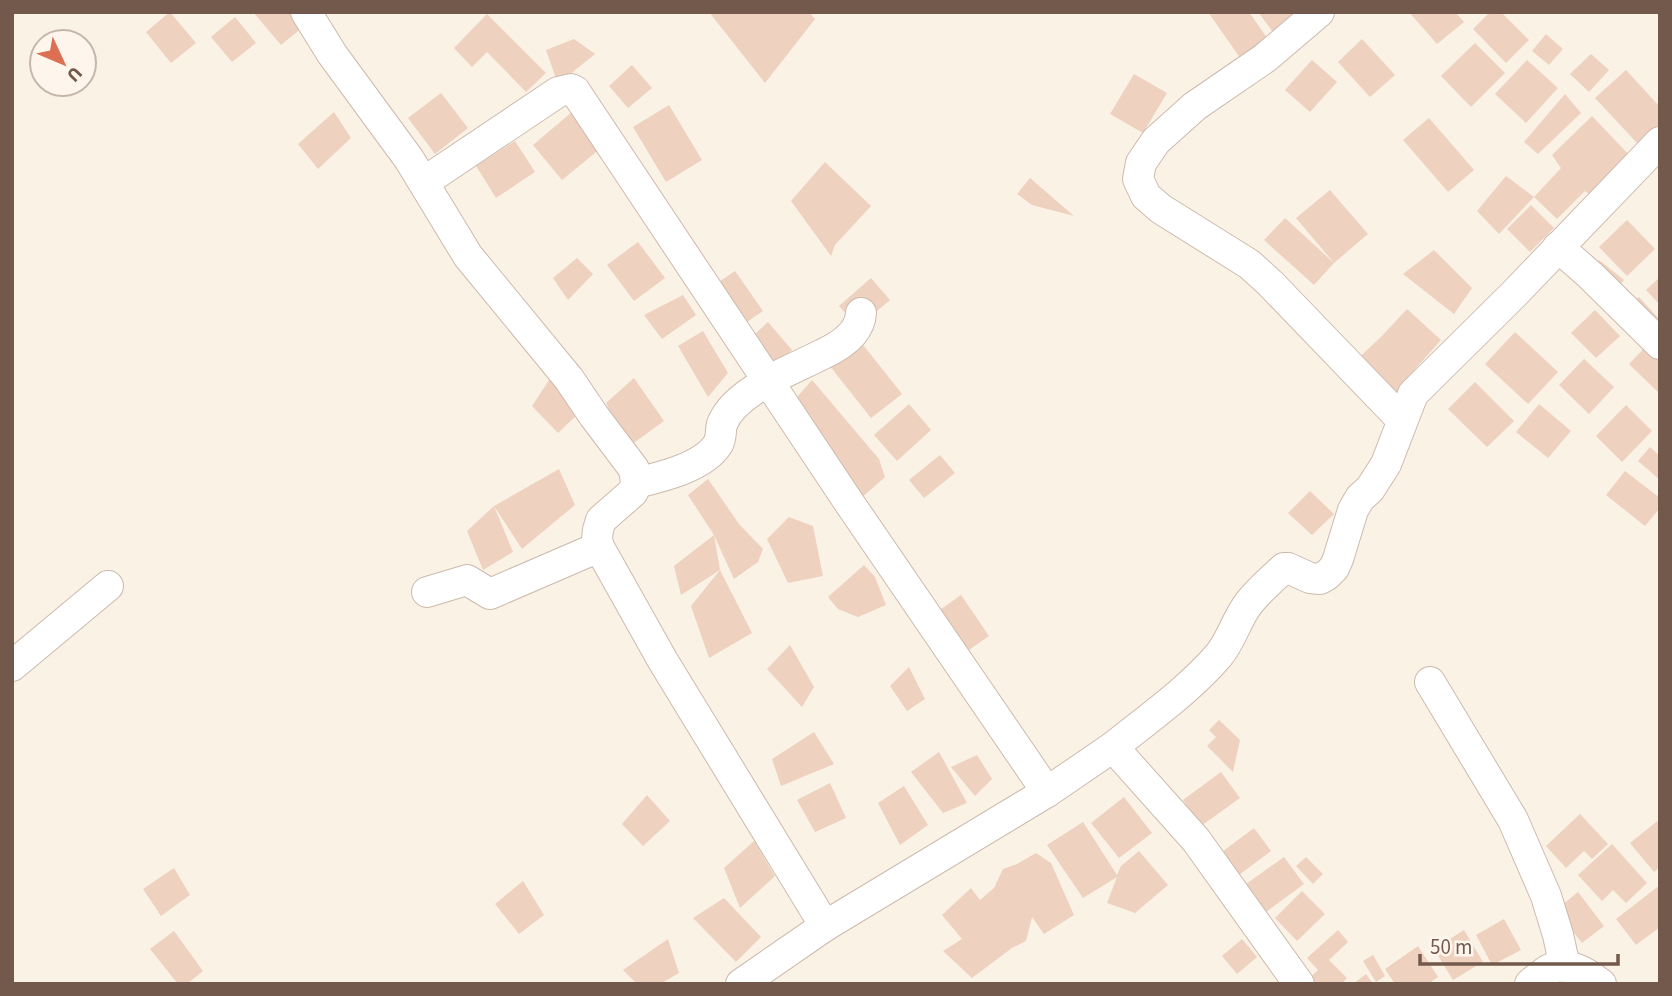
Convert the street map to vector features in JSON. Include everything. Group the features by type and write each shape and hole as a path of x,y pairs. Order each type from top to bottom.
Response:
{"street":[{"path":"306,12 332,54 410,159 468,256 569,379 634,469 636,482 633,492 601,520 597,530 599,547 663,661 825,926"},
{"path":"1319,12 1265,58 1195,106 1156,141 1141,163 1138,179 1146,196 1161,209 1249,264 1270,283 1401,425"},
{"path":"424,182 558,92 571,89 582,100 848,501 1047,792"},
{"path":"741,984 825,926 1047,792 1113,747 1193,683 1222,651 1248,604 1284,568 1310,578 1320,579 1327,575 1338,559 1353,510 1387,464 1413,394 1514,294 1660,142"},
{"path":"1558,247 1660,344"},
{"path":"636,482 665,476 707,456 721,438 722,425 734,406 769,381 835,348 852,335 861,322 861,313"},
{"path":"427,592 467,580 490,594 599,547"},
{"path":"12,666 108,586"},
{"path":"1430,682 1513,820 1546,896 1565,967"},
{"path":"1113,747 1196,839 1299,984"},
{"path":"1530,984 1551,969 1565,967 1579,970 1601,984"}],"building":[{"path":"170,12 196,43 171,63 146,32"},
{"path":"253,12 290,12 303,27 281,45"},
{"path":"709,12 809,12 815,19 765,83"},
{"path":"1208,12 1249,12 1272,45 1245,65"},
{"path":"1258,12 1322,12 1281,43"},
{"path":"1409,12 1455,12 1464,22 1437,44"},
{"path":"1490,12 1501,12 1529,40 1506,63 1473,29"},
{"path":"487,14 546,73 526,92 487,52 472,67 454,48"},
{"path":"235,17 256,43 232,62 211,37"},
{"path":"1546,34 1563,49 1549,65 1532,51"},
{"path":"574,39 595,54 558,84 546,50"},
{"path":"1362,39 1395,75 1370,97 1338,62"},
{"path":"1475,43 1505,73 1471,107 1441,76"},
{"path":"1591,54 1609,70 1589,92 1570,74"},
{"path":"1312,60 1337,82 1310,112 1285,90"},
{"path":"1527,60 1558,88 1526,123 1495,94"},
{"path":"632,65 652,88 628,108 609,86"},
{"path":"1626,70 1660,107 1660,124 1638,144 1595,98"},
{"path":"1134,74 1167,93 1143,133 1110,114"},
{"path":"441,93 468,128 435,154 408,118"},
{"path":"1565,94 1581,113 1538,154 1524,142"},
{"path":"669,105 702,160 666,182 633,127"},
{"path":"334,112 351,138 318,169 298,144"},
{"path":"572,112 601,148 562,180 533,145"},
{"path":"1592,116 1633,159 1593,197 1585,191 1557,219 1534,197 1561,168 1552,155"},
{"path":"1429,118 1474,170 1448,192 1403,140"},
{"path":"515,141 535,172 496,198 476,166"},
{"path":"825,162 871,206 835,245 831,256 791,201"},
{"path":"1506,176 1534,197 1499,234 1477,211"},
{"path":"1030,178 1074,216 1032,205 1017,194"},
{"path":"1330,190 1368,234 1334,263 1296,218"},
{"path":"1531,205 1554,228 1530,252 1507,229"},
{"path":"1285,218 1334,263 1314,285 1264,240"},
{"path":"1627,220 1655,249 1627,276 1599,247"},
{"path":"638,242 665,278 634,301 607,265"},
{"path":"1434,250 1472,288 1454,314 1403,274"},
{"path":"577,258 593,274 568,300 553,278"},
{"path":"1599,260 1624,280 1615,291 1590,271"},
{"path":"735,271 763,311 738,328 710,288"},
{"path":"1660,277 1660,305 1646,290"},
{"path":"871,278 890,300 858,327 839,306"},
{"path":"683,295 696,315 662,339 644,315"},
{"path":"1639,297 1660,320 1660,331 1631,304"},
{"path":"1407,309 1441,340 1390,402 1350,366"},
{"path":"1595,310 1620,336 1596,358 1571,333"},
{"path":"768,322 792,350 769,370 745,343"},
{"path":"703,331 728,373 708,397 678,346"},
{"path":"1515,332 1558,372 1528,404 1485,364"},
{"path":"860,341 902,394 871,418 829,365"},
{"path":"1649,343 1660,354 1660,394 1629,364"},
{"path":"1584,359 1614,387 1589,414 1559,385"},
{"path":"553,374 581,411 558,433 532,406"},
{"path":"634,378 664,421 628,447 606,403"},
{"path":"812,380 879,459 885,477 859,500 791,404"},
{"path":"1475,382 1514,421 1487,447 1448,409"},
{"path":"909,404 931,430 897,461 874,435"},
{"path":"1539,404 1571,431 1548,458 1516,432"},
{"path":"1626,405 1652,431 1622,462 1596,436"},
{"path":"1650,447 1660,456 1660,480 1638,461"},
{"path":"940,455 955,473 924,498 909,480"},
{"path":"559,469 575,505 522,549 494,506"},
{"path":"1625,471 1660,498 1660,508 1645,526 1606,495"},
{"path":"708,479 739,524 763,549 758,562 734,579 714,535 688,495"},
{"path":"1310,491 1334,514 1312,535 1288,513"},
{"path":"494,506 513,552 483,570 467,531"},
{"path":"789,517 813,526 823,576 788,583 767,539"},
{"path":"714,535 720,570 681,595 674,566"},
{"path":"864,565 875,577 886,605 858,617 838,609 828,597"},
{"path":"720,570 752,633 709,658 691,606"},
{"path":"961,595 989,636 966,652 937,612"},
{"path":"790,645 814,687 802,707 767,669"},
{"path":"909,667 925,699 907,711 890,686"},
{"path":"1219,720 1240,740 1233,772 1207,746 1216,737 1209,730"},
{"path":"814,732 834,764 781,786 772,759"},
{"path":"939,752 967,803 943,813 911,772"},
{"path":"977,755 992,779 975,796 951,767"},
{"path":"1221,772 1240,798 1201,826 1183,800"},
{"path":"830,783 846,818 815,832 797,800"},
{"path":"904,786 928,825 900,845 878,803"},
{"path":"647,795 670,821 643,846 622,824"},
{"path":"1124,797 1152,833 1119,858 1091,823"},
{"path":"1580,814 1608,844 1592,859 1584,851 1566,868 1546,846"},
{"path":"1660,819 1660,867 1654,872 1630,843"},
{"path":"1083,822 1117,875 1121,866 1139,851 1168,885 1135,913 1107,903 1117,877 1083,898 1047,845"},
{"path":"1254,828 1271,851 1239,875 1222,852"},
{"path":"754,841 775,876 740,908 724,868"},
{"path":"1612,844 1647,883 1626,903 1613,890 1602,901 1578,875"},
{"path":"1036,853 1051,863 1074,915 1044,934 1032,917 1026,941 1012,948 972,978 943,951 962,939 942,915 971,888 980,900 994,888 1003,869"},
{"path":"1284,857 1304,884 1266,912 1246,884"},
{"path":"1306,857 1323,874 1313,884 1296,866"},
{"path":"174,868 190,895 161,916 143,889"},
{"path":"523,881 544,915 519,934 495,904"},
{"path":"1660,885 1660,927 1636,945 1616,919"},
{"path":"1302,891 1325,914 1297,941 1275,918"},
{"path":"1578,892 1604,926 1582,943 1556,910"},
{"path":"724,898 761,937 736,962 693,918"},
{"path":"1504,919 1521,950 1492,965 1476,935"},
{"path":"1338,930 1348,942 1329,960 1347,978 1341,984 1307,984 1305,982 1318,970 1307,958"},
{"path":"1464,930 1483,962 1453,980 1434,949"},
{"path":"174,931 203,971 187,984 178,984 150,949"},
{"path":"668,939 679,973 660,984 637,984 623,970"},
{"path":"1242,939 1257,957 1237,974 1222,956"},
{"path":"1418,946 1438,977 1428,984 1395,984 1385,969"},
{"path":"1373,955 1385,976 1376,982 1363,961"},
{"path":"1366,974 1373,984 1353,984"}]}
